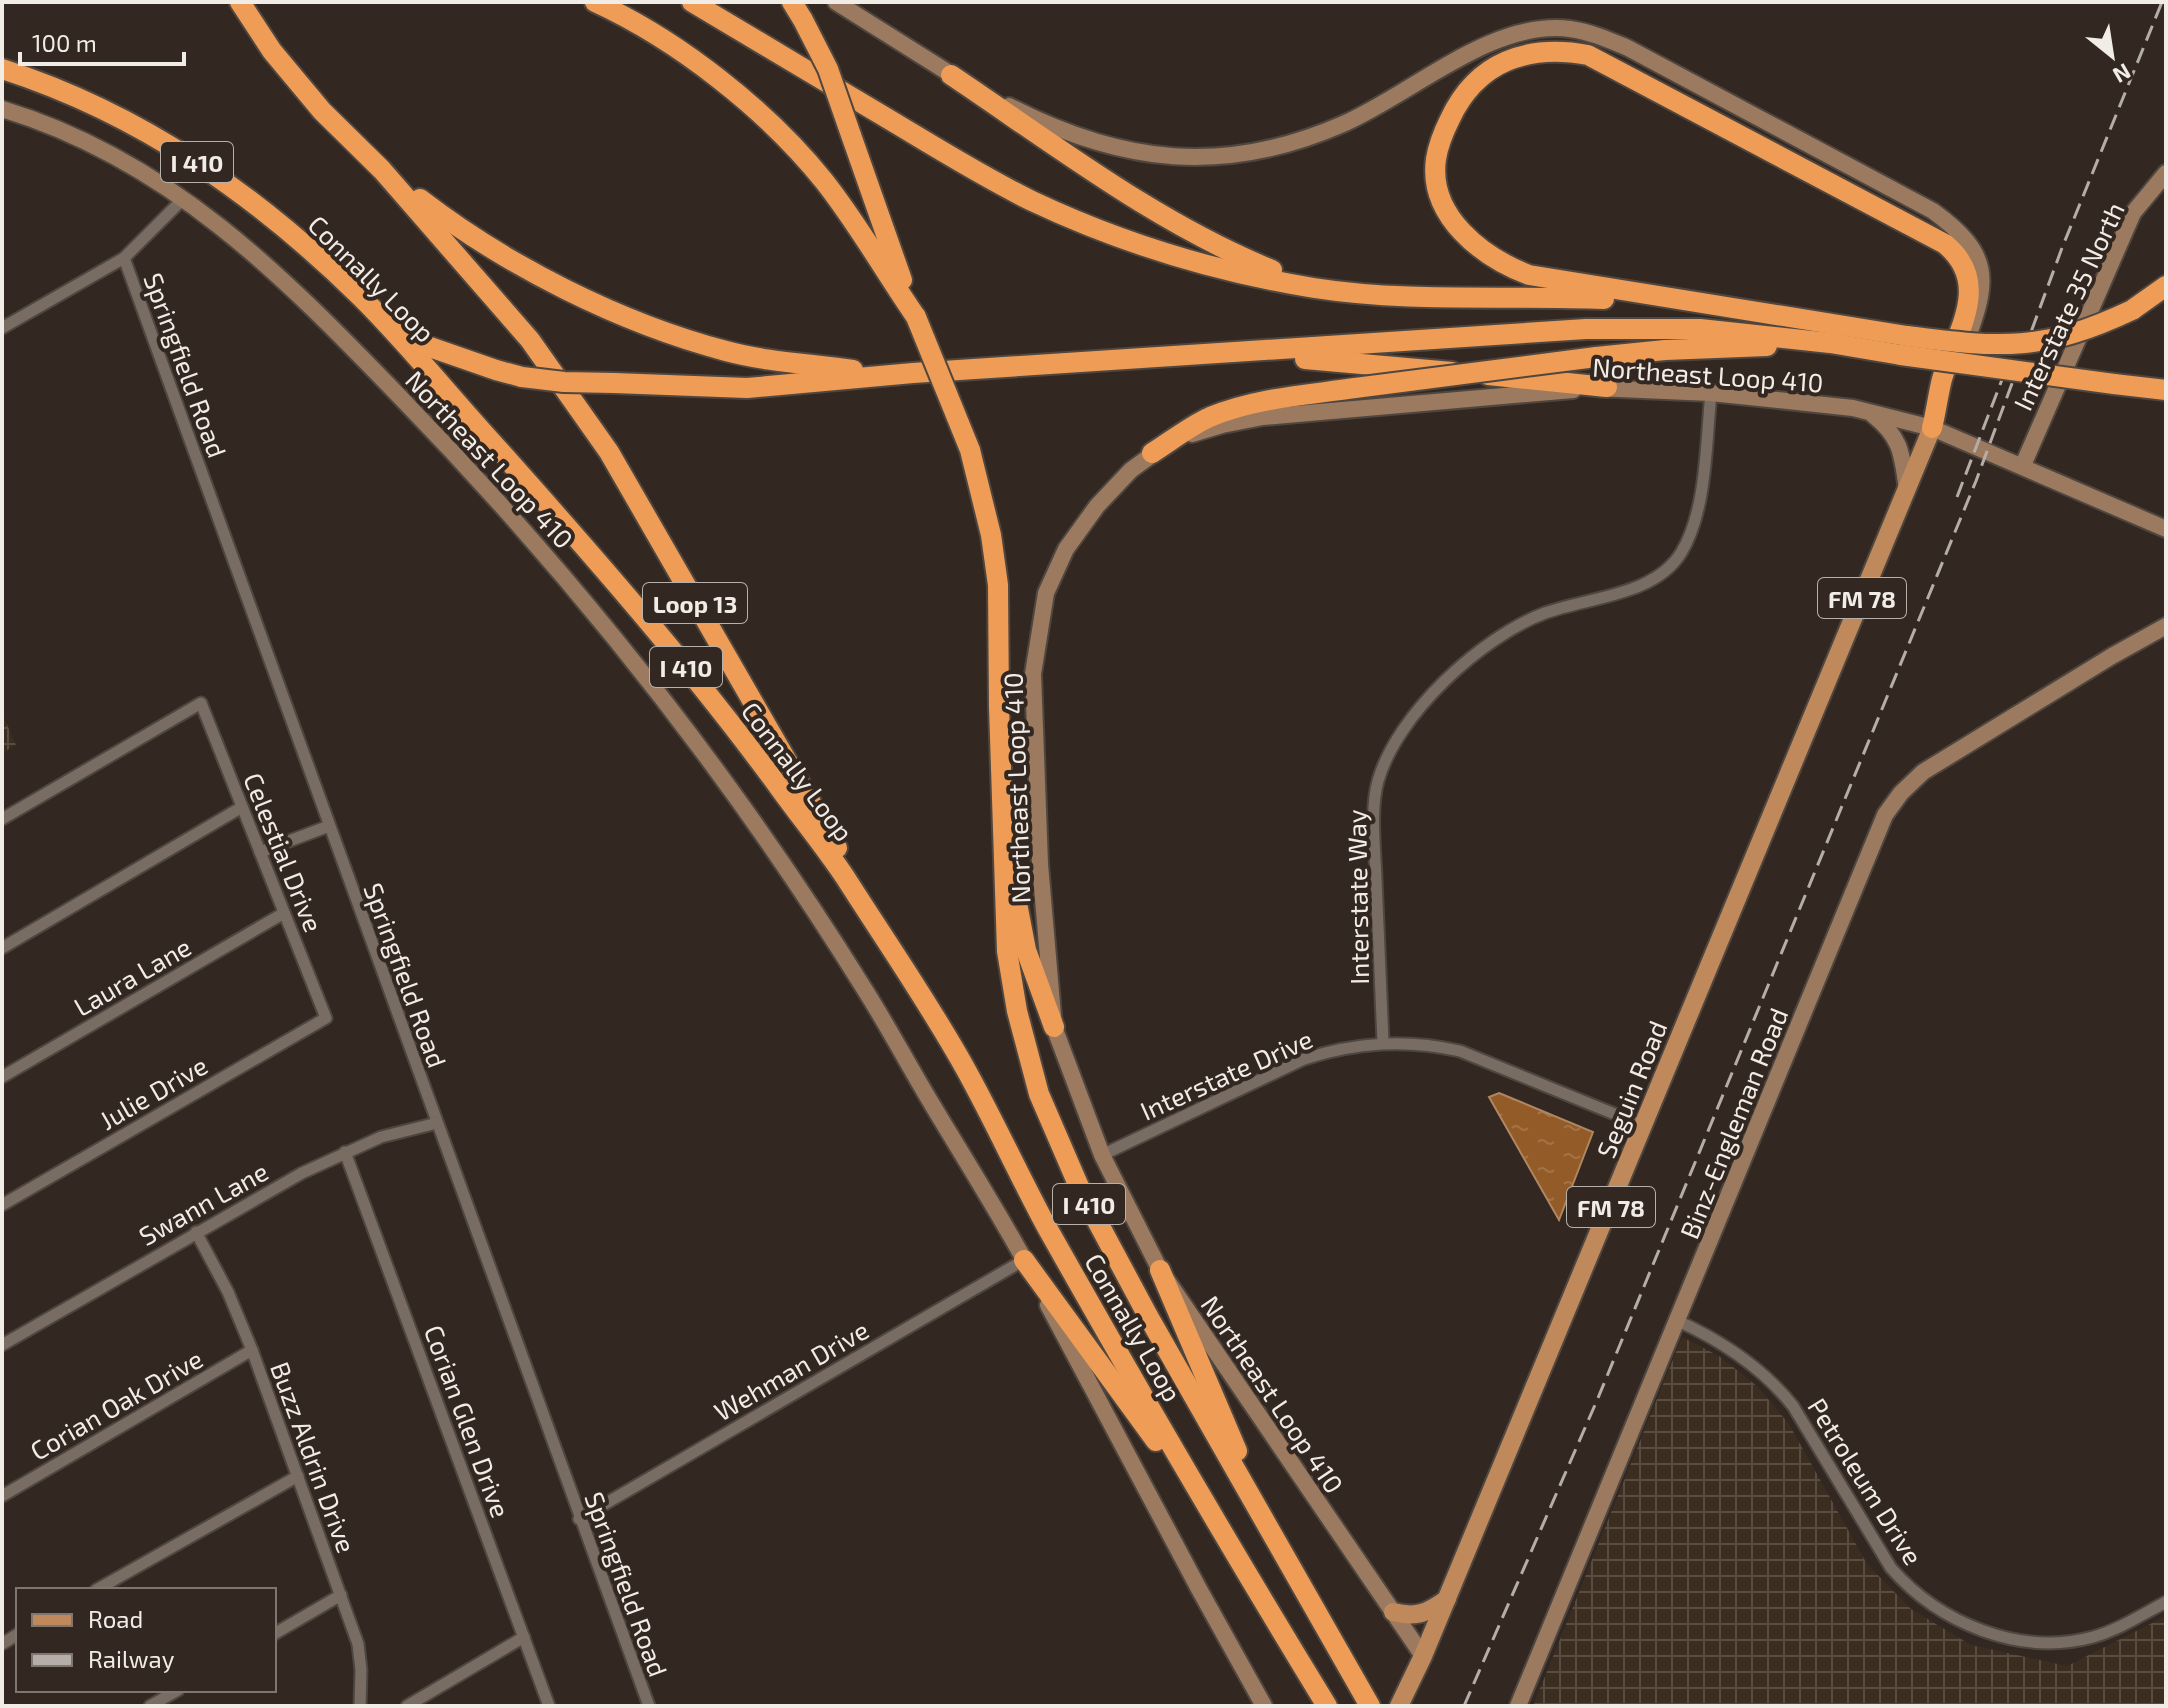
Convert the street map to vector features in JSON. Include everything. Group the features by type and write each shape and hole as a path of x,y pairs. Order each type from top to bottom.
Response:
{"highway":[{"name":"Loop 13","path":"240,2 272,51 322,111 382,170 530,340 609,452 964,1066"},
{"name":"Connally Loop","path":"595,2 681,51 744,100 785,139 822,179 850,216 916,317 980,481 998,585 1007,951 1017,1011 1039,1094 1080,1189 1148,1316 1369,1704"},
{"path":"692,2 948,155 1030,200 1113,236 1173,256 1241,274 1316,288 1400,296 1684,302"},
{"path":"792,2 828,69 916,317"},
{"path":"1932,428 1942,380 1969,305 1966,270 1958,255 1945,244 1613,65 1588,55 1563,50 1521,55 1498,64 1470,87 1444,132 1436,160 1437,185 1447,211 1464,235 1503,265 1529,275 1684,302 1757,310 1904,346 2114,384 2166,390"},
{"name":"Connally Loop","path":"2,69 57,86 174,147 300,240 365,301 593,555 746,743 841,871 964,1066 1048,1229 1214,1521 1327,1706"},
{"path":"951,75 1170,221 1243,258 1316,288"},
{"path":"382,170 458,228 512,261 627,318 728,352 860,371 913,373"},
{"path":"365,301 427,346 522,377 564,382 747,388 913,373 1586,329 1700,329 1830,343 1904,346 2044,342 2074,334 2132,310 2166,286"},
{"path":"1152,453 1209,418 1274,399 1665,350 1830,343"},
{"path":"1229,353 1607,387"},
{"path":"1003,831 1026,950 1054,1027"},
{"path":"1024,1260 1214,1521"},
{"path":"1160,1270 1277,1543"}],"main road":[{"path":"836,2 951,75 1037,120 1082,140 1134,153 1176,158 1217,156 1304,139 1344,123 1485,46 1514,35 1554,29 1594,34 1628,48 1933,211 1969,240 1981,274 1980,307 1932,428"},
{"name":"Northeast Loop 410","path":"2,109 79,136 144,172 233,234 378,374 475,474 622,647 733,795 866,991 1024,1260 1264,1706"},
{"name":"Interstate 35 North","path":"2023,465 2133,213 2166,173"},
{"name":"Northeast Loop 410","path":"1423,1656 1160,1270 1102,1155 1054,1027 1040,864 1033,674 1046,593 1066,549 1097,506 1152,453 1197,431 1263,417 1607,387 1711,393 1869,412 1932,428 2166,529"},
{"path":"1869,412 1898,440 1907,490"},
{"name":"FM 78","path":"1907,490 1932,428"},
{"name":"Seguin Road","path":"1399,1706 1447,1599 1907,490"},
{"name":"Binz-Engleman Road","path":"2112,656 2166,612"},
{"name":"Binz-Engleman Road","path":"1518,1706 1885,815 1901,793 1923,772 2166,626"},
{"path":"1393,1612 1421,1615 1447,1599"}],"street":[{"path":"2,328 124,258 184,198"},
{"name":"Springfield Road","path":"124,258 649,1706"},
{"name":"Interstate Way","path":"1383,1042 1374,828 1377,783 1386,763 1401,737 1441,685 1484,648 1520,625 1545,614 1627,589 1650,580 1670,567 1689,537 1700,495 1711,393"},
{"name":"Celestial Drive","path":"2,819 201,703 326,1018"},
{"path":"2,948 242,807"},
{"path":"260,852 329,826"},
{"name":"Laura Lane","path":"2,1077 284,913"},
{"name":"Julie Drive","path":"2,1205 326,1018"},
{"name":"Interstate Drive","path":"1102,1155 1304,1059 1329,1051 1383,1042 1460,1051 1644,1126"},
{"name":"Swann Lane","path":"2,1345 196,1232 345,1152 381,1137 437,1123"},
{"name":"Corian Glen Drive","path":"345,1152 549,1706"},
{"name":"Buzz Aldrin Drive","path":"196,1232 228,1292 252,1350 358,1644 360,1706"},
{"name":"Wehman Drive","path":"579,1519 1024,1260"},
{"name":"Petroleum Drive","path":"1678,1321 1715,1339 1749,1362 1780,1390 1793,1406 1891,1568 1925,1600 1959,1621 2020,1641 2067,1641 2095,1636 2166,1602"},
{"name":"Corian Oak Drive","path":"2,1496 252,1350"},
{"path":"100,1588 298,1476"},
{"path":"276,1633 341,1595"},
{"path":"407,1706 524,1637"},
{"path":"150,1706 174,1692"}],"shaded area":[{"path":"2,713 16,745 2,753"},
{"path":"1682,1337 1719,1356 1757,1386 1789,1424 1867,1564 1911,1609 1971,1645 2067,1666 2166,1616 2166,1706 1533,1706"}],"water":[{"path":"1499,1093 1593,1132 1559,1220 1489,1097"}],"railway":[{"path":"1464,1706 1598,1398 1976,481 2062,248 2162,2"},
{"path":"1957,497 2003,377"}]}
